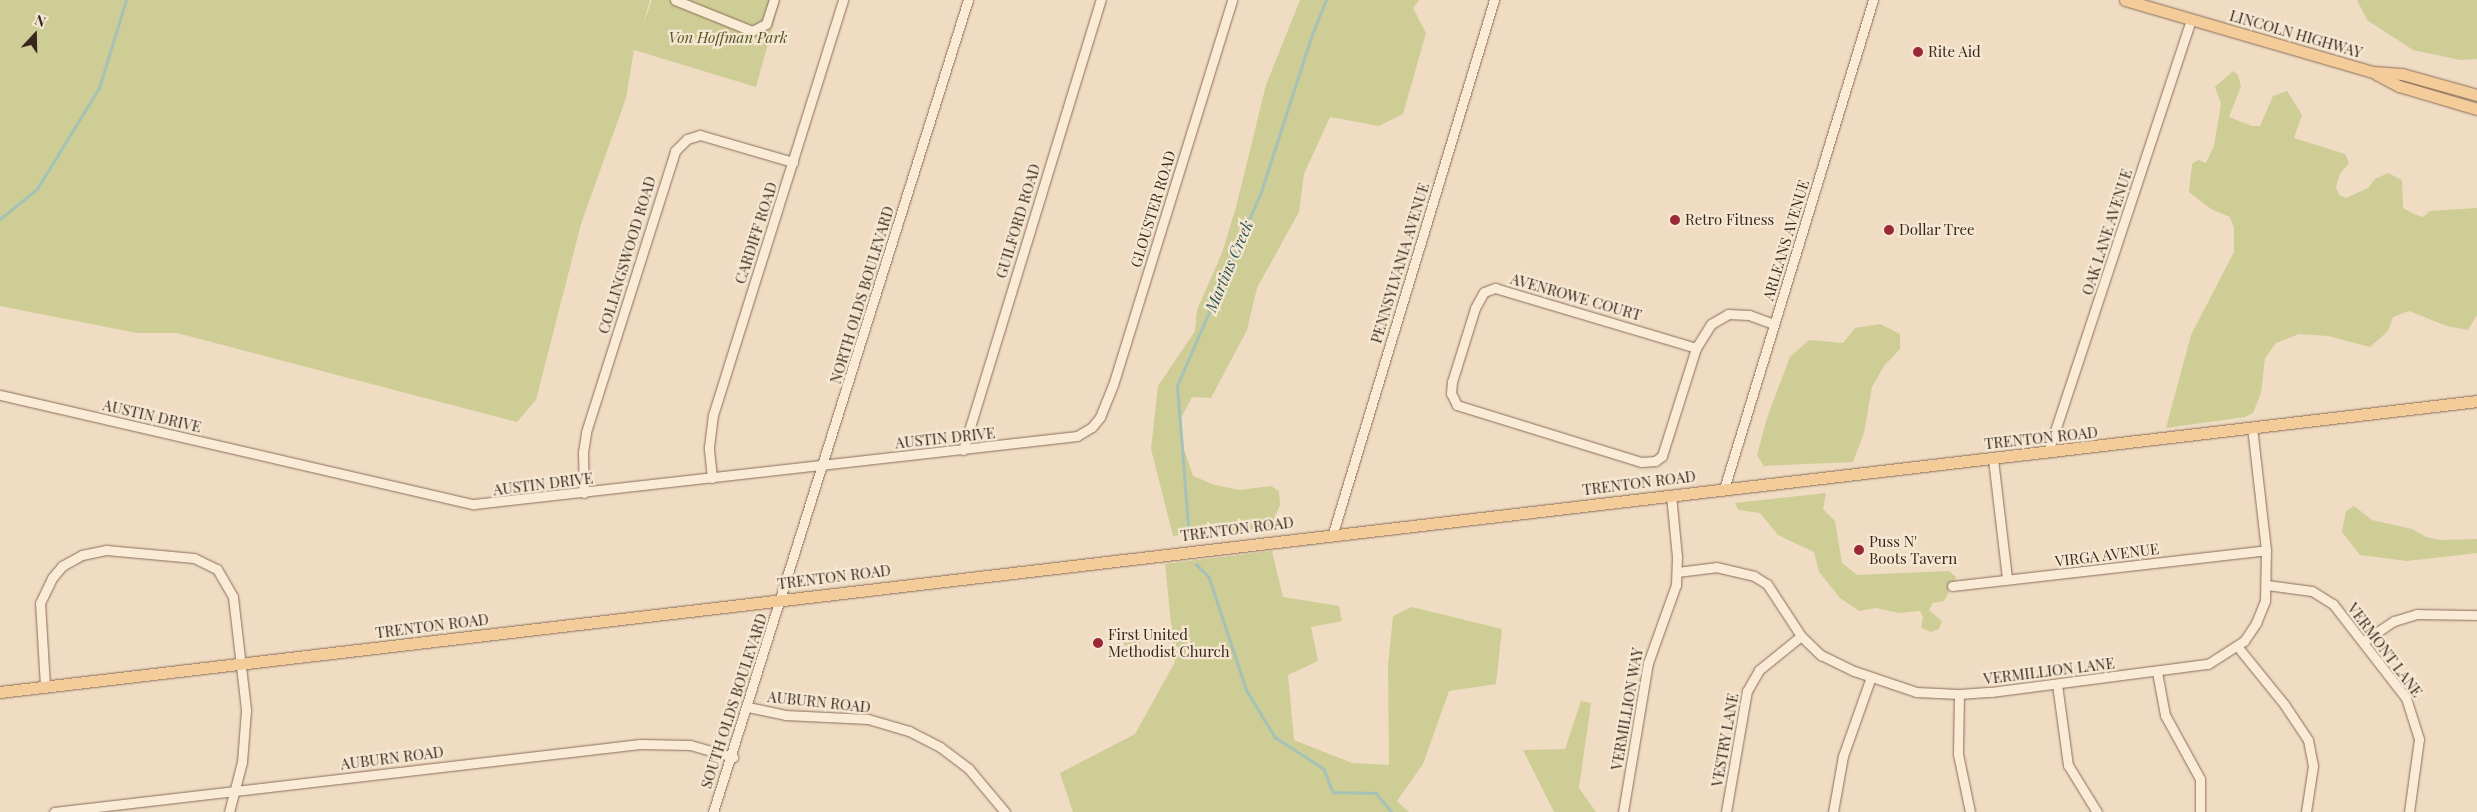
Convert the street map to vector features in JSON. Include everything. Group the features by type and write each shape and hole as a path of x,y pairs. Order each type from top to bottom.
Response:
{"main road":[{"name":"LINCOLN HIGHWAY","path":"2125,0 2373,72 2399,86 2477,109"},
{"name":"LINCOLN HIGHWAY","path":"2373,72 2402,74 2477,95"},
{"name":"TRENTON ROAD","path":"0,692 1333,533 1993,459 2477,402"}],"street":[{"path":"675,0 752,31 766,24 774,0"},
{"name":"CARDIFF ROAD","path":"712,478 709,447 713,415 843,0"},
{"name":"NORTH OLDS BOULEVARD","path":"781,598 968,0"},
{"name":"GUILFORD ROAD","path":"963,450 1101,0"},
{"name":"GLOUSTER ROAD","path":"1095,424 1113,385 1232,0"},
{"name":"PENNSYLVANIA AVENUE","path":"1333,533 1494,0"},
{"name":"ARLEANS AVENUE","path":"1724,488 1873,0"},
{"name":"OAK LANE AVENUE","path":"2048,452 2190,19"},
{"name":"COLLINGSWOOD ROAD","path":"584,493 583,452 586,432 674,151 687,139 700,135 793,162"},
{"name":"AVENROWE COURT","path":"1488,289 1509,291 1696,348 1667,445 1662,456 1649,463 1466,410 1457,405 1451,393 1475,308 1479,297 1488,289"},
{"path":"1696,348 1710,324 1728,314 1749,315 1774,324"},
{"name":"AUSTIN DRIVE","path":"0,395 458,502 485,504 1060,440 1077,436 1095,424"},
{"name":"VERMILLION LANE","path":"1677,572 1716,568 1754,576 1775,593 1801,636 1821,655 1870,677 1916,692 1959,694 2157,672 2208,664 2237,646 2256,623 2267,585 2266,550 2252,427"},
{"path":"1993,459 2007,579"},
{"name":"VERMILLION WAY","path":"1623,812 1648,663 1673,596 1677,572 1671,495"},
{"path":"45,686 39,626 44,593 62,566 82,555 106,550 194,558 217,569 233,597 241,663 246,733 229,812"},
{"name":"VIRGA AVENUE","path":"1952,586 2266,550"},
{"name":"VERMONT LANE","path":"2267,585 2312,591 2321,596 2347,619 2406,698 2418,728 2419,752 2409,812"},
{"name":"SOUTH OLDS BOULEVARD","path":"713,812 733,757 781,598"},
{"path":"2364,641 2394,621 2417,614 2477,615"},
{"name":"VESTRY LANE","path":"1726,812 1747,692 1759,670 1801,636"},
{"path":"2237,646 2284,704 2308,740 2313,766 2306,812"},
{"path":"2157,672 2165,715 2200,779 2200,812"},
{"path":"1833,812 1847,740 1870,677"},
{"path":"2056,684 2068,765 2097,812"},
{"path":"1959,694 1958,754 1970,812"},
{"name":"AUBURN ROAD","path":"748,707 785,715 868,719 909,731 940,747 969,769 1005,812"},
{"name":"AUBURN ROAD","path":"54,812 640,744 690,745 733,757"}],"green space":[{"name":"Von Hoffman Park","path":"0,0 650,0 643,25 652,0 780,0 756,87 634,50 626,98 581,224 536,400 517,422 177,333 137,333 0,306"},
{"path":"1300,0 1419,0 1413,8 1426,33 1403,114 1379,126 1330,117 1304,174 1299,212 1257,288 1247,330 1211,398 1192,397 1181,418 1184,449 1193,476 1215,485 1240,490 1271,486 1279,491 1280,505 1270,528 1173,536 1151,449 1158,386 1195,331 1197,310 1222,253 1236,207 1266,85"},
{"path":"2357,0 2477,0 2477,59 2460,60 2413,50 2367,20"},
{"path":"2233,71 2238,75 2241,86 2229,117 2252,126 2260,126 2273,96 2287,91 2302,115 2294,138 2345,154 2349,163 2340,174 2336,187 2339,195 2346,198 2368,188 2375,179 2388,173 2402,180 2403,208 2414,214 2423,217 2430,211 2477,208 2477,315 2468,330 2447,326 2409,311 2393,317 2388,331 2370,347 2328,336 2299,334 2276,343 2265,358 2261,393 2253,413 2245,417 2166,428 2191,335 2234,252 2234,228 2230,217 2211,209 2189,192 2192,164 2198,160 2206,163 2214,146 2221,104 2215,87"},
{"path":"1880,324 1900,334 1900,349 1884,366 1872,387 1864,433 1853,462 1764,466 1757,455 1768,415 1790,357 1809,340 1843,343 1855,328"},
{"path":"1826,493 1823,509 1835,521 1842,563 1857,575 1949,571 1956,577 1944,601 1933,603 1929,610 1942,621 1939,629 1931,632 1921,628 1923,617 1920,611 1899,613 1876,608 1859,611 1840,598 1819,572 1814,552 1778,535 1760,513 1738,510 1735,503"},
{"path":"2354,506 2372,520 2412,529 2426,537 2439,540 2477,539 2477,553 2407,561 2360,555 2342,532 2346,511"},
{"path":"1272,551 1283,597 1339,606 1342,621 1311,627 1318,661 1288,675 1294,740 1352,763 1389,765 1388,665 1393,616 1412,607 1502,629 1496,684 1449,691 1423,764 1397,801 1409,812 1073,812 1060,773 1135,734 1175,662 1165,564"},
{"path":"1142,629 1140,644 1124,646 1122,631"},
{"path":"1581,701 1591,703 1579,788 1596,812 1554,812 1523,750 1565,749"}],"waterway":[{"path":"0,219 37,189 99,88 126,0"},
{"name":"Martins Creek","path":"1189,538 1177,386 1261,192 1311,37 1326,0"},
{"name":"Martins Creek","path":"1196,564 1209,577 1247,691 1275,737 1324,769 1333,792 1376,793 1392,812"}],"place":[{"name":"Rite Aid","path":"1918,52"},
{"name":"Retro Fitness","path":"1675,220"},
{"name":"Dollar Tree","path":"1889,230"},
{"name":"Puss N' Boots Tavern","path":"1859,550"},
{"name":"First United Methodist Church","path":"1098,643"}]}
